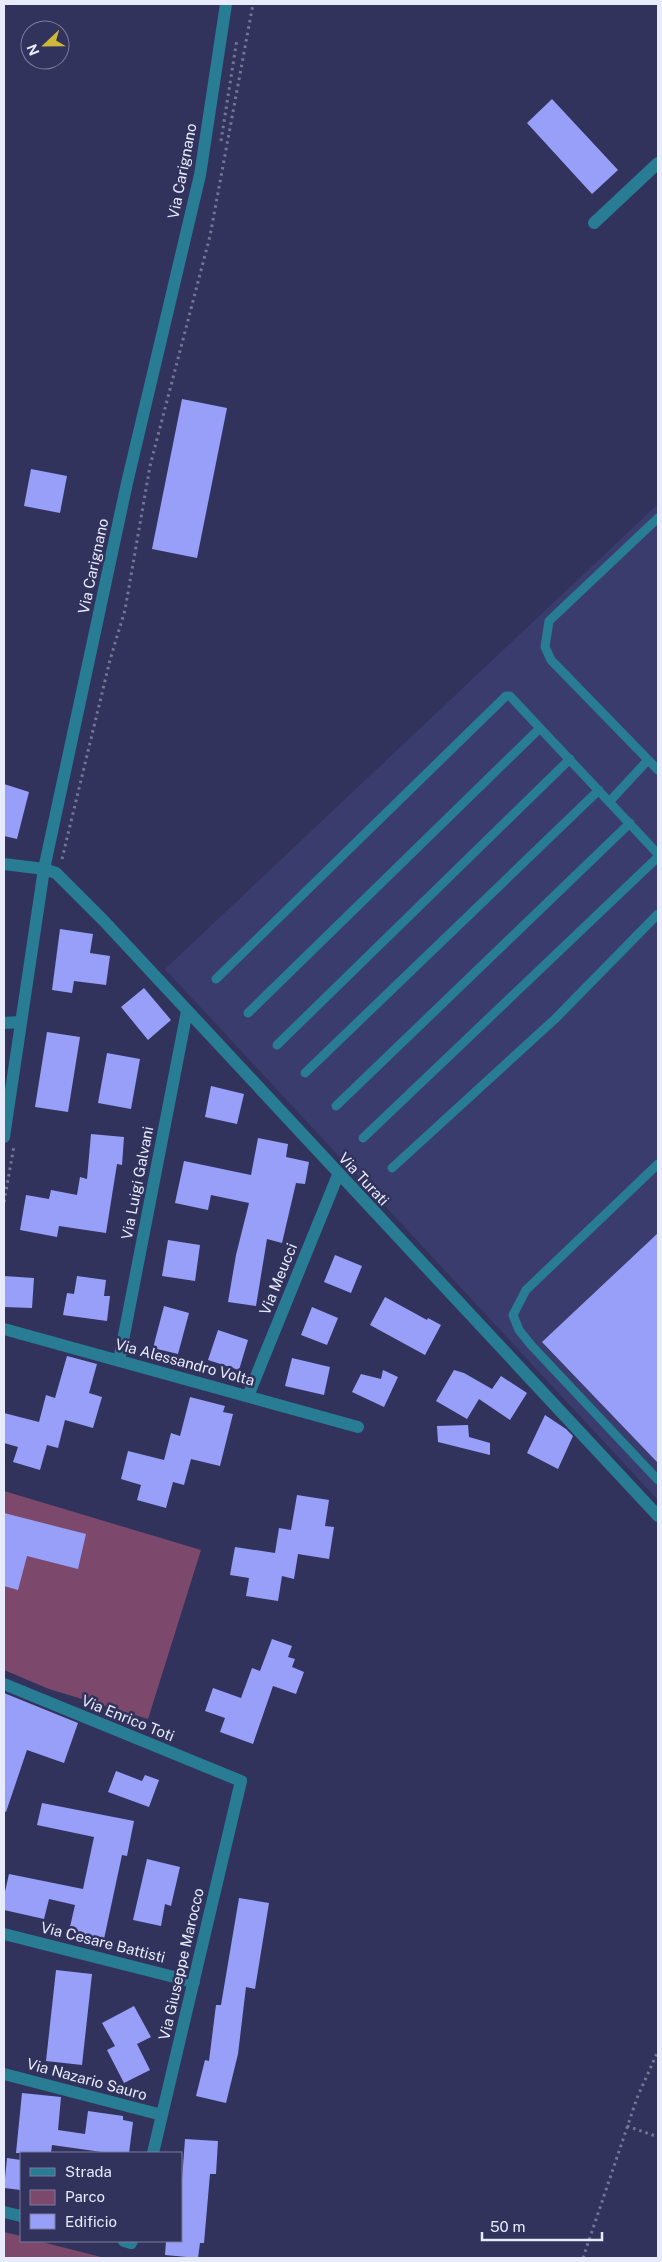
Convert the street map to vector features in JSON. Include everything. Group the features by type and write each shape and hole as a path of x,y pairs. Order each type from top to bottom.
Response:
{"street":[{"name":"Via Carignano","path":"9,1141 20,1022 52,872 128,483 200,175 226,4"},
{"path":"594,223 658,163"},
{"path":"4,864 52,872"},
{"name":"Via Turati","path":"52,872 187,1011 658,1516"},
{"name":"Via Luigi Galvani","path":"119,1361 187,1011"},
{"path":"4,1023 20,1022"},
{"name":"Via Meucci","path":"248,1396 338,1175"},
{"name":"Via Alessandro Volta","path":"4,1329 358,1426"},
{"name":"Via Enrico Toti","path":"4,1684 241,1781"},
{"name":"Via Giuseppe Marocco","path":"153,2152 241,1781"},
{"name":"Via Cesare Battisti","path":"4,1934 194,1982"},
{"name":"Via Nazario Sauro","path":"4,2074 162,2115"},
{"path":"4,2212 20,2216"}],"lane":[{"path":"658,518 550,621 545,647 551,660 658,770"},
{"path":"216,979 506,696 510,696 610,801 658,856 362,1138"},
{"path":"248,1012 540,728"},
{"path":"276,1044 570,760"},
{"path":"610,801 648,760"},
{"path":"305,1073 598,790"},
{"path":"336,1106 630,823"},
{"path":"392,1168 555,1019 658,914"},
{"path":"658,1164 526,1290 514,1315 519,1330 531,1345 658,1480"}],"path":[{"path":"52,872 66,848 110,660 125,610 150,466 210,236 253,4"},
{"path":"221,143 238,30"},
{"path":"141,486 154,429"},
{"path":"52,872 108,647"},
{"path":"4,1202 9,1141"},
{"path":"583,2258 637,2098 658,2051"},
{"path":"627,2126 658,2137"}],"shaded area":[{"path":"658,504 658,1500 165,969"}],"green space":[{"path":"4,1491 201,1550 148,1719 49,1689 4,1670"},
{"path":"4,2232 20,2236 20,2242 42,2242 105,2258 4,2258"}],"building":[{"path":"552,99 618,170 592,194 527,123"},
{"path":"182,399 227,408 197,558 152,549"},
{"path":"31,469 67,476 60,513 24,506"},
{"path":"4,784 29,792 17,839 4,836"},
{"path":"60,929 93,934 90,953 110,956 106,985 74,981 72,993 52,990"},
{"path":"144,988 171,1020 148,1040 121,1007"},
{"path":"47,1032 80,1037 68,1112 35,1107"},
{"path":"107,1053 140,1059 131,1109 98,1103"},
{"path":"211,1086 244,1094 237,1124 205,1117"},
{"path":"91,1134 124,1137 122,1165 117,1164 106,1233 59,1226 57,1237 20,1230 26,1195 49,1199 51,1190 77,1195 80,1177 87,1179"},
{"path":"258,1138 288,1144 286,1157 309,1162 305,1184 296,1183 282,1243 267,1239 256,1306 228,1302 236,1255 249,1203 211,1195 208,1210 175,1203 184,1161 251,1175"},
{"path":"658,1233 658,1463 542,1342"},
{"path":"168,1240 200,1245 195,1281 162,1276"},
{"path":"335,1255 362,1266 351,1293 324,1282"},
{"path":"4,1276 34,1278 32,1308 4,1307"},
{"path":"77,1276 106,1280 104,1296 110,1296 107,1321 63,1315 67,1293 74,1294"},
{"path":"385,1297 427,1320 428,1318 441,1325 425,1355 370,1325"},
{"path":"164,1306 189,1313 178,1354 153,1348"},
{"path":"312,1307 338,1318 327,1345 301,1335"},
{"path":"218,1330 248,1340 239,1370 208,1360"},
{"path":"67,1356 97,1364 89,1393 102,1397 93,1428 65,1420 58,1448 47,1445 40,1470 13,1462 18,1447 4,1443 4,1413 39,1422 46,1395 55,1398"},
{"path":"292,1358 330,1367 324,1395 285,1386"},
{"path":"383,1370 398,1377 384,1407 352,1392 361,1374 381,1379"},
{"path":"454,1370 464,1373 492,1389 501,1376 527,1393 510,1420 479,1399 467,1419 436,1401"},
{"path":"190,1397 225,1406 223,1412 233,1414 220,1466 191,1459 184,1485 173,1482 166,1508 137,1500 141,1485 121,1479 128,1451 164,1460 171,1433 180,1436"},
{"path":"545,1415 573,1436 558,1469 527,1453"},
{"path":"468,1425 469,1437 490,1443 490,1455 438,1442 437,1426"},
{"path":"297,1495 329,1500 325,1526 334,1527 329,1559 298,1554 294,1579 282,1576 278,1601 246,1596 249,1578 230,1575 235,1547 275,1553 279,1528 291,1530"},
{"path":"4,1513 86,1534 78,1569 27,1556 18,1590 4,1586"},
{"path":"272,1639 292,1646 288,1657 295,1659 292,1667 304,1672 296,1694 273,1686 253,1744 220,1732 225,1718 205,1711 213,1688 241,1698 252,1668 260,1671"},
{"path":"4,1693 78,1723 64,1763 27,1750 6,1812 4,1811"},
{"path":"116,1771 142,1781 145,1775 159,1780 149,1807 108,1792"},
{"path":"42,1803 134,1821 127,1856 122,1855 104,1939 69,1931 75,1905 49,1899 44,1919 4,1910 4,1896 9,1874 83,1889 94,1837 37,1825"},
{"path":"147,1859 180,1867 171,1906 165,1904 161,1926 133,1920"},
{"path":"239,1898 269,1903 255,1989 246,1987 238,2054 226,2103 196,2096 205,2060 209,2061 216,2005 221,2005"},
{"path":"56,1970 92,1974 82,2065 46,2061"},
{"path":"134,2006 151,2037 137,2044 150,2070 124,2083 107,2050 115,2046 102,2023"},
{"path":"22,2093 61,2097 58,2130 85,2134 88,2111 123,2116 123,2120 133,2122 129,2152 102,2152 52,2145 51,2152 16,2153"},
{"path":"185,2139 218,2141 216,2174 210,2174 204,2243 200,2243 198,2258 165,2255 166,2242 182,2242 182,2180"},
{"path":"7,2158 20,2160 20,2190 4,2188"}]}
